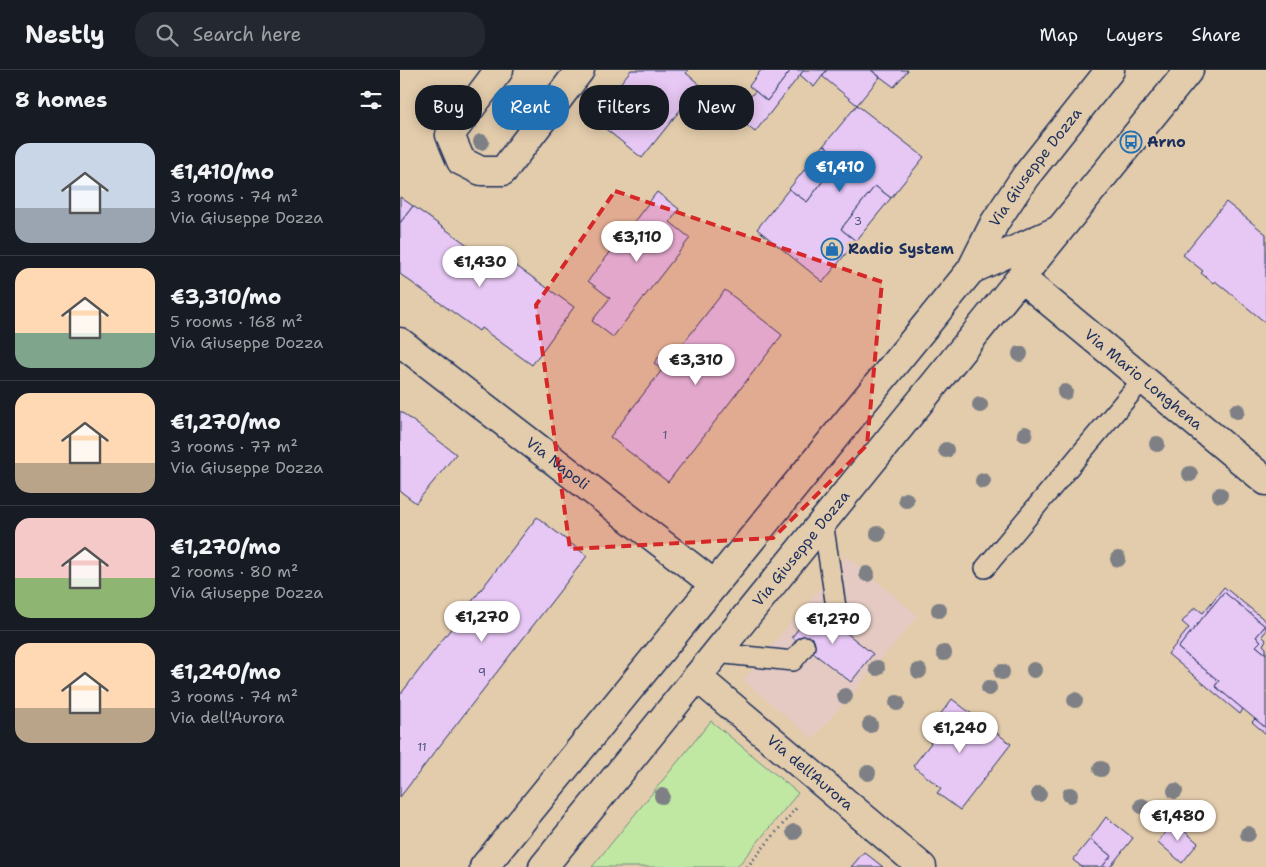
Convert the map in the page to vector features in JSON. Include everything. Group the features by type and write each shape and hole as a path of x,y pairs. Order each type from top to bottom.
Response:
{"main road":[{"path":"499,70 450,135 461,161 481,171 503,171 580,70"},
{"name":"Via Giuseppe Dozza","path":"484,867 971,270 995,222 1024,177 1110,70"},
{"name":"Via Giuseppe Dozza","path":"543,867 1189,70"},
{"name":"Via Giuseppe Dozza","path":"971,270 1060,229"},
{"name":"Via Mario Longhena","path":"1021,278 1266,481"},
{"name":"Via Napoli","path":"400,342 714,584"},
{"name":"Via dell'Aurora","path":"697,677 922,867"}],"lane":[{"path":"985,568 1143,379"},
{"path":"823,522 836,607 827,618"},
{"path":"716,653 793,661 805,646"}],"path":[{"path":"747,867 819,780"}],"highlighted area":[{"path":"615,191 882,282 867,445 773,538 570,549 536,305"}],"shaded area":[{"path":"847,556 918,616 813,739 743,680"}],"green space":[{"path":"711,721 798,793 737,867 592,867"}],"building":[{"path":"631,70 688,70 686,73 700,85 679,85 679,111 669,124 669,85 619,85"},
{"path":"761,70 791,70 767,101 754,90 754,85 750,85"},
{"path":"791,70 804,70 755,132 752,130 754,130 754,92 755,91 767,101"},
{"path":"804,70 827,70 814,87 800,75"},
{"path":"827,70 871,70 880,77 857,105 822,76"},
{"path":"871,70 908,70 894,87"},
{"path":"857,105 924,157 891,198 875,186 841,229 856,241 823,282 757,229 789,189 807,202 840,158 824,145"},
{"path":"607,130 664,130 642,158"},
{"path":"824,145 840,158 807,202 789,189"},
{"path":"875,186 891,198 856,241 841,229"},
{"path":"657,192 679,209 670,222 690,238 613,337 592,321 610,298 588,281"},
{"path":"400,197 413,206 400,223"},
{"path":"1226,202 1266,234 1266,323 1215,281 1213,283 1201,273 1203,271 1183,255"},
{"path":"413,206 501,269 508,260 574,307 532,365 481,328 479,331 400,274 400,223"},
{"path":"725,290 782,335 668,482 610,437 662,370 654,363 663,352 671,359"},
{"path":"400,411 456,454 416,503 400,491"},
{"path":"537,517 587,556 400,797 400,695"},
{"path":"1224,587 1266,621 1266,631 1262,636 1266,640 1263,645 1266,648 1266,654 1256,646 1261,641 1256,637 1265,626 1224,592 1178,648 1219,681 1215,686 1243,709 1240,714 1168,654 1189,628 1182,622 1195,607 1203,613"},
{"path":"1224,592 1265,626 1256,637 1261,641 1256,646 1266,654 1266,728 1215,686 1219,681 1178,648"},
{"path":"815,608 873,654 851,682 792,637"},
{"path":"952,699 1011,744 960,810 937,793 941,788 913,766 931,743 924,736"},
{"path":"1255,719 1266,728 1266,734 1252,722"},
{"path":"1106,817 1133,838 1110,867 1102,867 1111,856 1090,839"},
{"path":"1174,822 1198,843 1182,863 1158,842"},
{"path":"1090,839 1111,856 1102,867 1082,867 1073,860"},
{"path":"864,852 883,867 851,867"}],"place":[{"name":"Arno","path":"1131,142"},
{"name":"Radio System","path":"832,249"}]}
